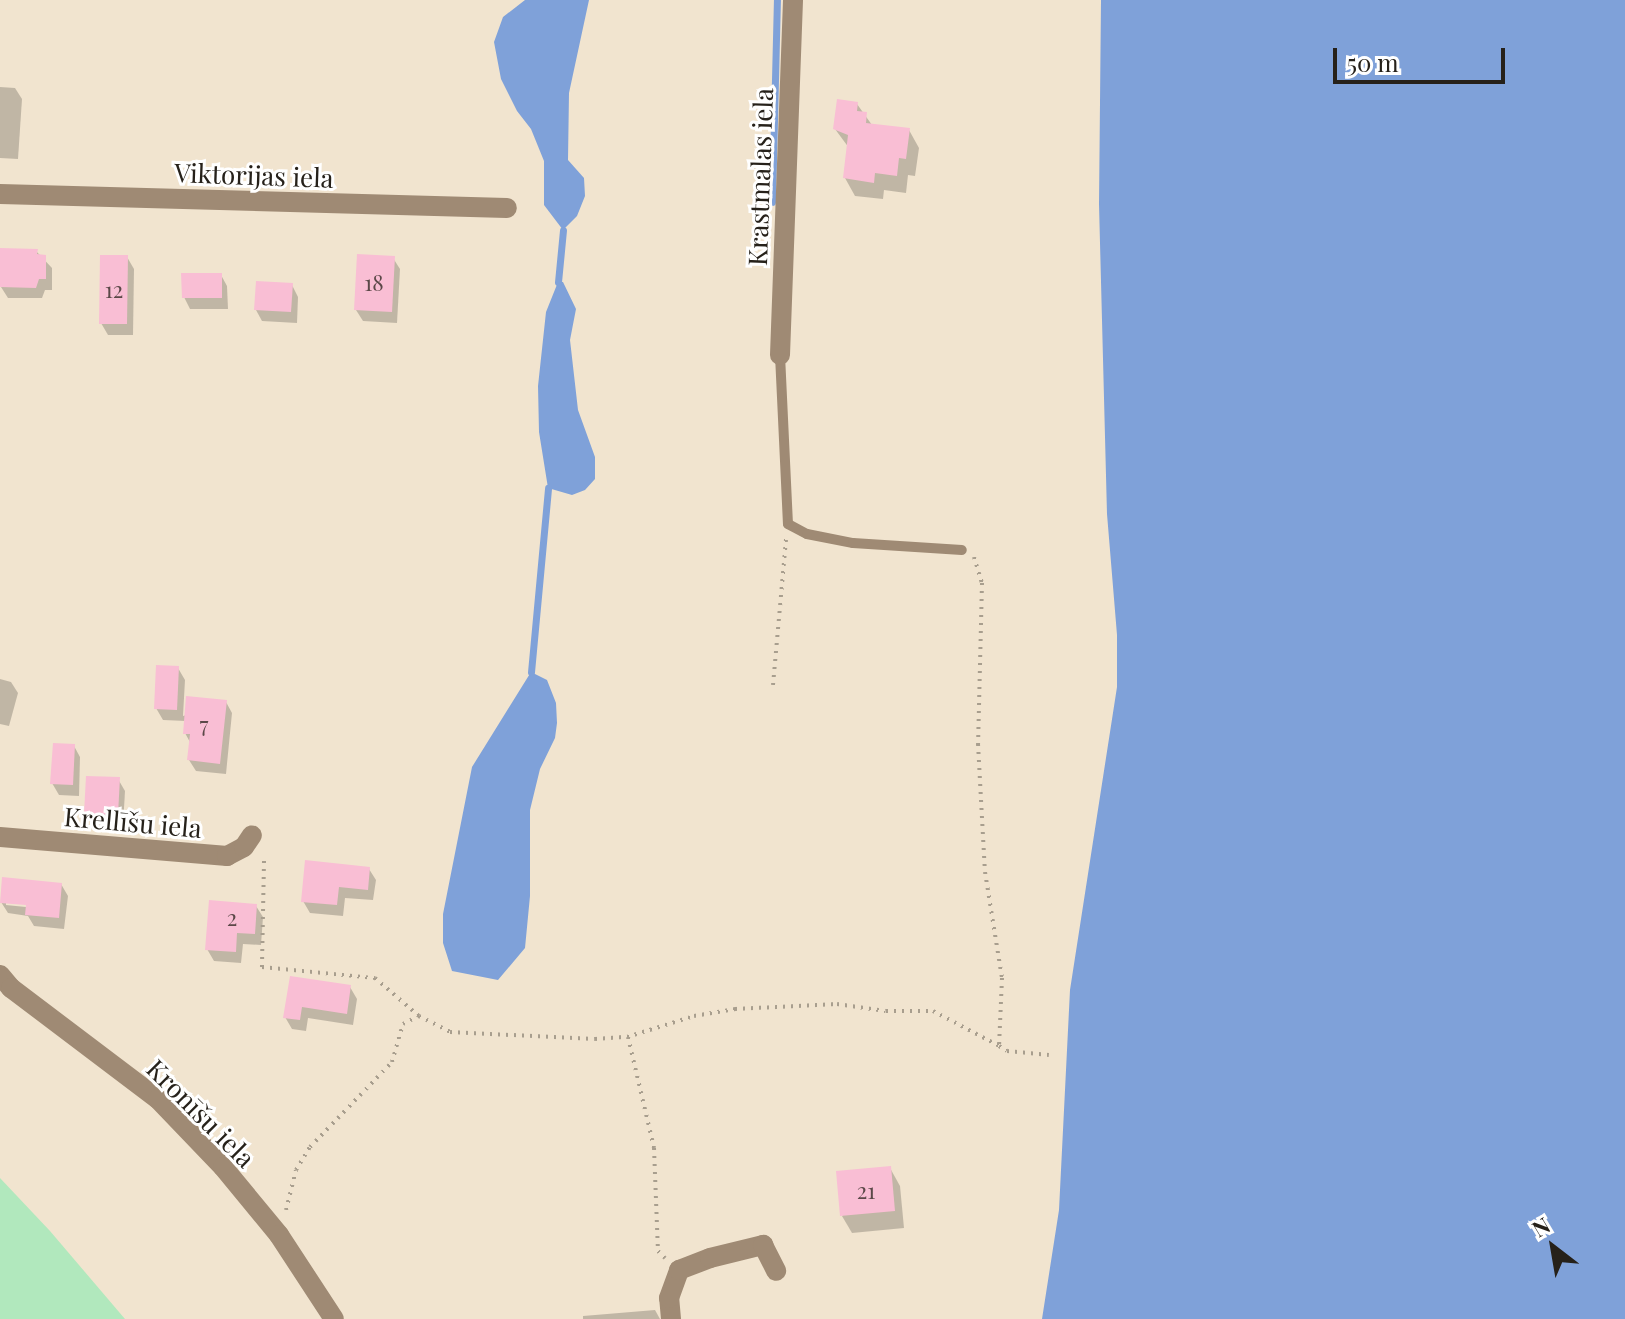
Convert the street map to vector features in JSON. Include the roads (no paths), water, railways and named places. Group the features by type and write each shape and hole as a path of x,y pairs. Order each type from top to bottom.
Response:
{"street":[{"name":"Krastmalas iela","path":"780,355 793,0"},
{"name":"Viktorijas iela","path":"0,194 507,208"},
{"name":"Krellīšu iela","path":"0,837 227,856 244,847 252,835"},
{"name":"Kronīšu iela","path":"0,975 11,988 158,1099 223,1167 279,1235 334,1319"},
{"path":"671,1319 669,1298 679,1270 710,1258 763,1245 776,1271"}],"lane":[{"path":"780,355 788,524 807,534 853,543 962,550"}],"water":[{"path":"525,0 589,0 569,93 568,160 584,178 585,196 577,216 563,230 544,205 544,161 531,129 517,111 501,79 494,42 503,17"},
{"path":"1101,0 1625,0 1625,1319 1042,1319 1059,1210 1070,990 1117,687 1117,635 1107,514 1099,204"},
{"path":"558,282 563,282 576,309 570,340 578,410 595,457 595,479 585,490 572,495 548,488 539,432 538,386 546,312"},
{"path":"531,672 547,680 556,703 557,723 555,738 540,769 530,810 530,896 525,948 498,980 452,971 443,943 443,914 472,767"}],"waterway":[{"path":"772,202 777,0"},
{"path":"558,282 563,230"},
{"path":"531,672 548,488"}]}
